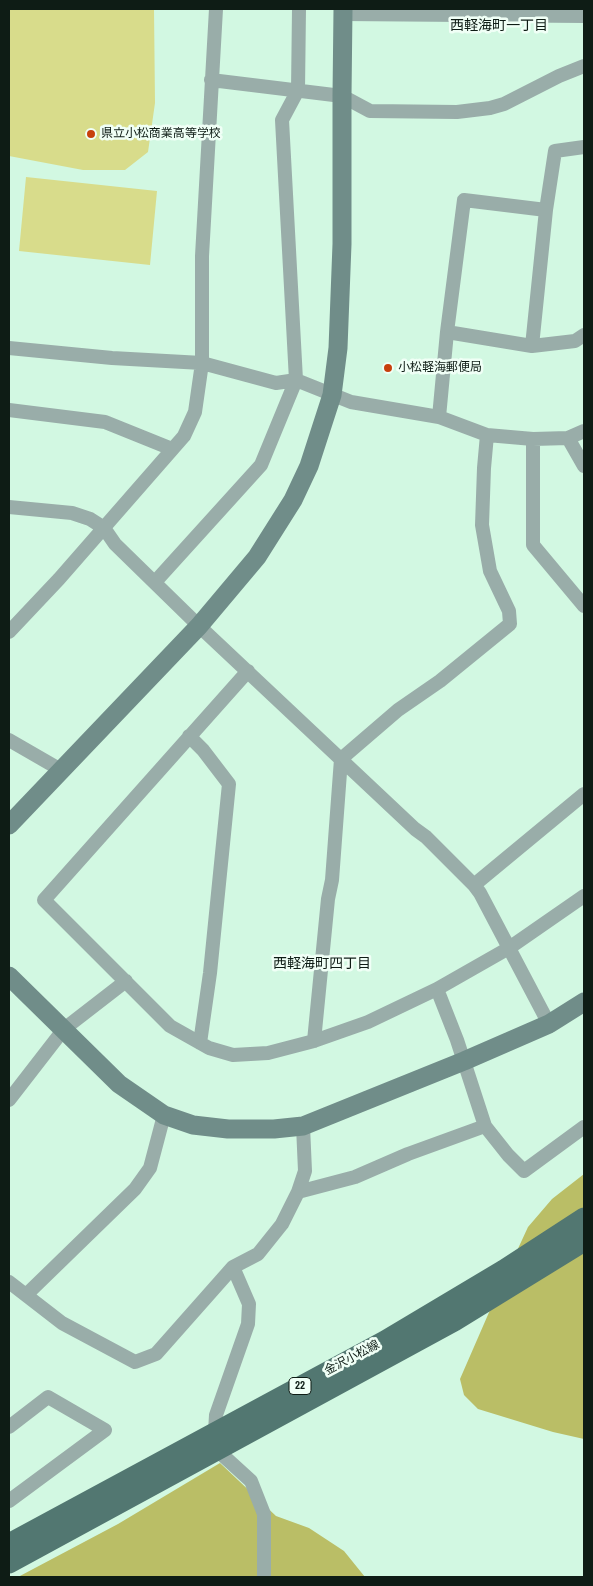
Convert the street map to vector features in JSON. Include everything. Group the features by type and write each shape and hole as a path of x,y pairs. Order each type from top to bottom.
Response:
{"main road":[{"name":"金沢小松線","path":"9,1563 504,1270 584,1218"},
{"name":"金沢小松線","path":"9,1544 454,1321 584,1241"}],"street":[{"path":"9,632 104,528 184,436 195,412 202,363 202,256 216,9"},
{"path":"154,582 261,465 296,380 282,120 298,90 299,9"},
{"path":"9,825 199,626 257,557 293,500 311,459 332,395 338,348 342,253 343,11 584,16"},
{"path":"212,80 342,96 370,111 457,112 490,108 504,104 559,76 584,66"},
{"path":"532,346 546,210 555,151 584,147"},
{"path":"439,417 447,332 464,200 546,210"},
{"path":"447,332 532,346 575,341 584,335"},
{"path":"9,348 112,358 202,363 276,383 296,380 351,402 439,417 487,435 533,439 568,438 584,431"},
{"path":"9,410 105,422 172,449"},
{"path":"314,1041 328,899 332,880 341,759 398,710 440,681 510,624 509,611 490,570 482,525 487,435"},
{"path":"568,438 584,466"},
{"path":"533,439 533,545 584,606"},
{"path":"9,507 72,513 90,519 104,528 115,544 199,626 415,829 426,837 474,885 549,1024"},
{"path":"248,671 44,900 170,1026 209,1048 233,1055 268,1053 314,1041 368,1022 437,989 509,948 584,896"},
{"path":"189,736 203,750 229,784 210,973 200,1043"},
{"path":"9,740 60,770"},
{"path":"474,885 584,794"},
{"path":"9,976 119,1084 164,1115 193,1125 228,1129 274,1129 303,1126 464,1061 549,1024 584,1002"},
{"path":"9,1100 64,1030 126,981"},
{"path":"437,989 457,1040 485,1126 508,1155 524,1171 584,1127"},
{"path":"26,1296 135,1189 150,1168 164,1115"},
{"path":"10,1285 62,1323 135,1362 156,1354 233,1267 258,1254 282,1224 298,1192 305,1171 303,1126"},
{"path":"298,1192 355,1177 408,1154 485,1126"},
{"path":"233,1267 249,1304 248,1324 216,1415 216,1441 250,1481 264,1514 264,1577"},
{"path":"9,1427 48,1397 105,1430 9,1501"}],"green space":[{"path":"9,9 154,9 155,103 148,152 125,170 83,170 9,156"},
{"path":"26,177 157,191 150,265 19,251"},
{"path":"584,1174 584,1439 553,1432 478,1409 464,1395 460,1379 528,1227 552,1199"},
{"path":"220,1463 276,1516 309,1528 344,1551 365,1577 18,1577 118,1524"}],"place":[{"name":"県立小松商業高等学校","path":"91,134"},
{"name":"小松軽海郵便局","path":"388,368"}],"district":[{"name":"西軽海町一丁目","path":"499,26"},
{"name":"西軽海町四丁目","path":"322,964"}]}
